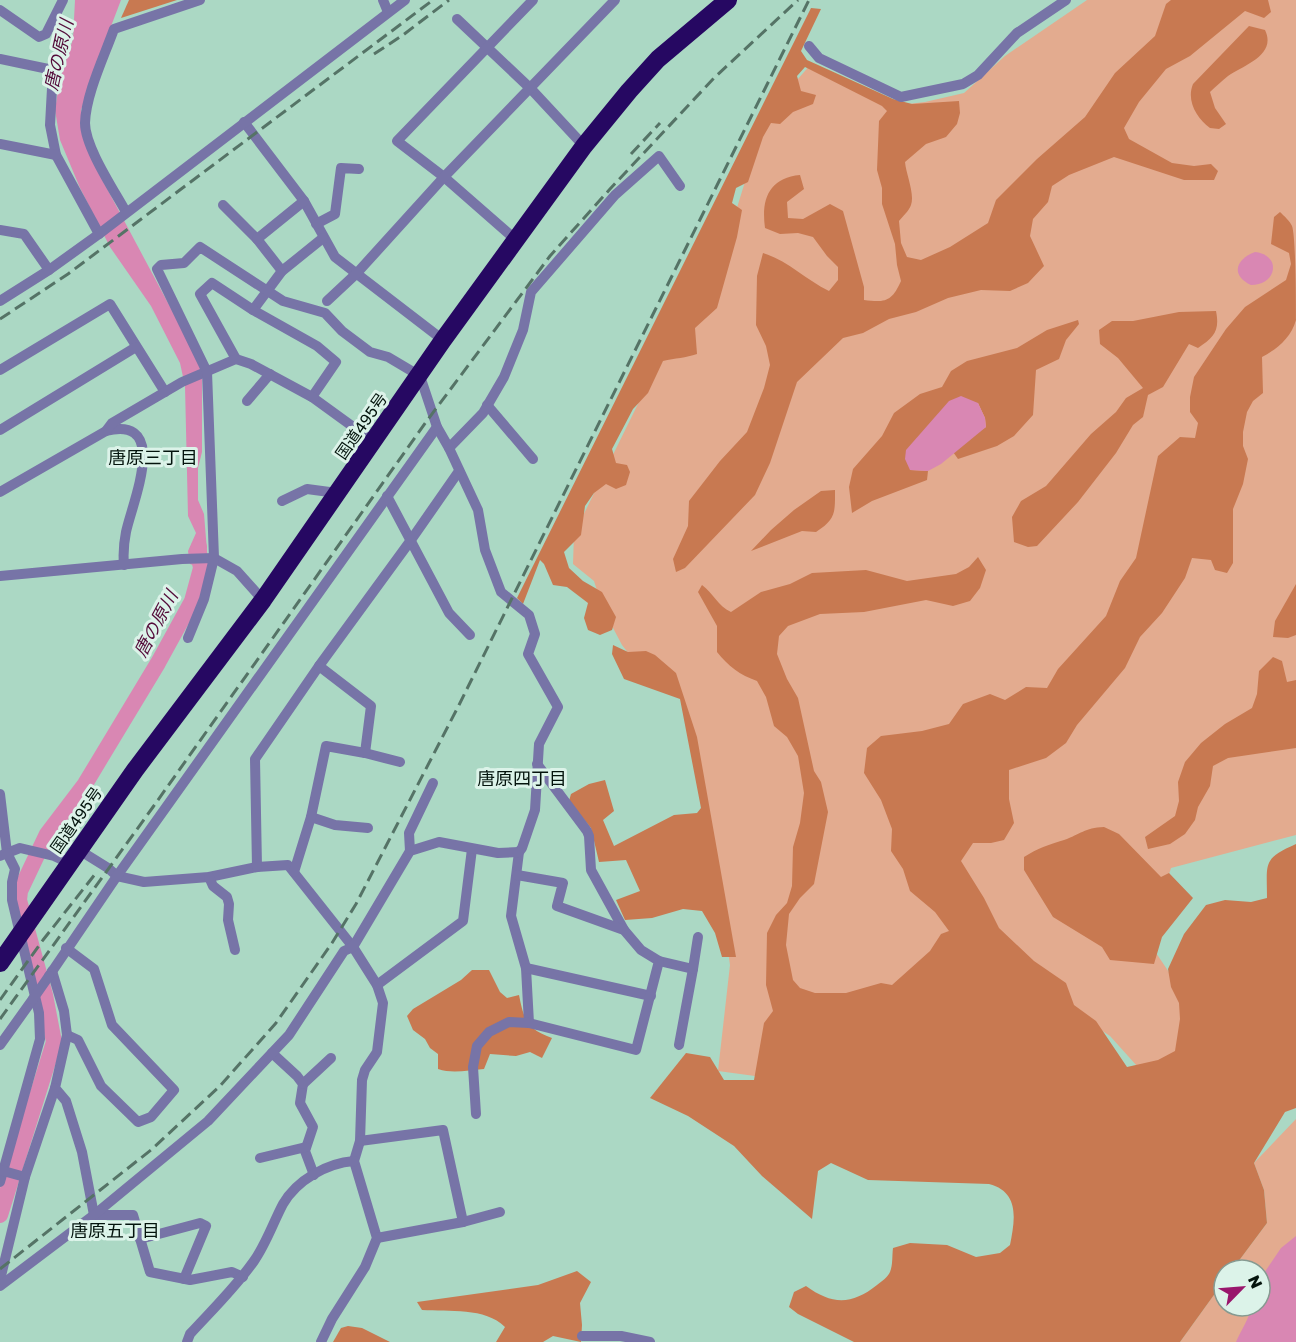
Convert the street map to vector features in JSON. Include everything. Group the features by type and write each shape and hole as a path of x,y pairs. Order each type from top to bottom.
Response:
{"highway":[{"name":"国道495号","path":"20,933 48,895 67,856 263,600 443,340 584,147 628,91 717,3"},
{"path":"0,963 20,933"}],"street":[{"path":"0,10 39,37 46,34 63,0"},
{"path":"123,214 90,144 85,125 88,104 114,29 200,0"},
{"path":"383,0 388,12"},
{"path":"0,301 99,234 405,0"},
{"path":"516,240 444,177 397,141 532,0"},
{"path":"327,301 357,273 444,177 615,0"},
{"path":"809,46 819,58 901,97 963,84 978,75 1017,33 1066,0"},
{"path":"457,19 531,89 584,147"},
{"path":"0,59 53,70 50,125 56,155 99,234"},
{"path":"244,122 304,201 323,238 336,257 443,340"},
{"path":"0,144 56,155"},
{"path":"449,448 483,413 504,377 523,330 531,292 544,275 615,195 659,156 680,186"},
{"path":"316,224 335,214 341,168 359,169"},
{"path":"257,239 304,201"},
{"path":"223,205 257,239 282,271"},
{"path":"0,230 24,234 49,270"},
{"path":"253,310 282,271 323,238"},
{"path":"188,638 204,599 214,558 205,372 157,269 161,265 184,263 200,248 283,301 324,313 342,331 370,352 388,357 420,376 437,427 478,510 484,550 501,592 529,615 535,634 528,654 558,707 539,744 534,810 519,852 512,916 526,968 530,1023"},
{"path":"236,359 200,294 212,283 253,310 317,346 336,362 312,397"},
{"path":"0,370 110,304 165,392"},
{"path":"0,430 136,347"},
{"path":"106,431 112,423 182,382 236,359 251,364 312,397 374,442"},
{"path":"247,401 270,374"},
{"path":"488,405 533,459"},
{"path":"0,1045 66,948 437,427"},
{"path":"0,492 106,431 118,428 132,433 140,440 144,452 144,464 125,534 124,565"},
{"path":"257,867 255,759 459,471"},
{"path":"282,501 307,489 337,493"},
{"path":"387,496 449,613 470,635"},
{"path":"0,576 214,558 237,572 263,600"},
{"path":"319,666 371,706 364,753"},
{"path":"294,872 311,817 326,746 400,762"},
{"path":"537,764 590,836 591,870 624,930 641,950 659,961 693,969"},
{"path":"0,1286 94,1215 208,1121 289,1035 344,951 353,947 410,851 409,833 433,783"},
{"path":"0,794 3,854 15,869 12,900 39,1013 40,1039 0,1182"},
{"path":"311,817 335,825 368,828"},
{"path":"410,851 439,842 498,853 519,852"},
{"path":"3,854 20,848 67,856 108,868 117,876 144,882 209,877 257,867 288,865 353,947 377,985 383,1003 381,1037 377,1052 365,1070 362,1080 360,1141 354,1161 377,1238 365,1267 332,1319 321,1342"},
{"path":"377,985 463,921 472,849"},
{"path":"517,875 563,883 557,906 624,930"},
{"path":"209,877 213,886 227,897 228,920 235,950"},
{"path":"679,1046 698,937"},
{"path":"66,948 94,969 112,1025 174,1090 151,1117 138,1122 101,1086 78,1040 67,1035"},
{"path":"476,1114 473,1067 477,1046 489,1032 509,1022 530,1023 636,1050 659,961"},
{"path":"526,968 651,996"},
{"path":"0,1280 23,1177 55,1088 67,1035 64,1011 50,974"},
{"path":"272,1053 303,1084"},
{"path":"314,1175 304,1151 313,1127 300,1103 303,1084 331,1058"},
{"path":"55,1088 66,1101 82,1152 94,1215"},
{"path":"360,1141 443,1130 464,1222"},
{"path":"260,1158 306,1148"},
{"path":"187,1342 190,1334 243,1277 261,1251 284,1203 300,1184 338,1162 354,1161"},
{"path":"3,1171 23,1177"},
{"path":"377,1238 464,1222 500,1212"},
{"path":"94,1215 133,1215 150,1272 190,1280 232,1272 243,1277"},
{"path":"140,1239 200,1223 206,1226 184,1279"},
{"path":"582,1336 621,1336 650,1342"}],"shaded area":[{"path":"75,0 121,0 81,110 96,168 200,363 202,452 198,468 198,500 204,514 208,563 201,568 190,564 188,551 196,533 188,516 185,386 180,363 151,306 110,247 80,188 60,140 55,110 60,79 73,39"},
{"path":"129,0 177,0 121,18"},
{"path":"1087,0 1296,0 1296,835 1171,868 1148,941 1189,1002 1201,1047 1155,1086 1110,1036 1077,1014 948,1007 755,1076 718,1071 730,965 720,894 683,697 629,654 622,645 603,609 594,581 573,564 574,534 665,349 710,295 765,117 811,64 891,106 925,102 964,93 1005,56"},
{"path":"1171,0 1268,0 1271,12 1264,18 1245,11 1190,56 1166,69 1139,102 1124,128 1129,139 1172,163 1194,166 1211,164 1218,171 1214,180 1184,180 1114,157 1069,175 1052,186 1048,202 1033,219 1030,236 1044,266 1028,283 1010,291 981,290 948,298 916,312 889,319 863,333 843,338 797,382 770,463 755,495 685,568 676,572 673,559 688,526 689,501 720,461 747,432 764,388 770,365 766,346 756,325 757,276 763,253 780,260 829,291 838,280 838,267 813,237 798,233 780,234 765,228 764,208 774,185 781,180 800,175 804,189 787,202 788,218 803,219 830,204 843,211 864,287 864,300 883,301 891,297 901,281 895,244 882,204 882,188 877,170 879,121 887,111 882,106 805,67 797,76 801,91 816,95 813,104 793,112 780,124 771,123 763,137 748,182 736,188 732,203 742,210 737,237 717,308 695,328 697,354 663,361 648,393 633,409 612,449 616,463 627,465 630,472 626,485 616,489 606,484 594,493 585,506 581,535 564,552 569,568 583,581 602,592 616,617 612,630 600,635 588,630 584,618 588,603 567,587 553,585 540,560 523,604 517,598 811,8 821,9 801,51 807,60 893,99 912,104 959,101 960,113 957,124 946,137 926,144 905,162 912,200 909,209 899,221 901,243 907,257 921,260 950,247 988,223 996,200 1037,159 1085,117 1115,73 1155,36 1166,4"},
{"path":"1249,26 1265,30 1268,39 1267,46 1257,58 1228,76 1210,92 1215,108 1226,124 1219,129 1210,128 1194,109 1191,97 1193,84"},
{"path":"1280,212 1291,224 1293,233 1296,320 1291,332 1283,342 1262,357 1263,393 1253,401 1247,412 1243,446 1248,459 1243,484 1233,509 1233,563 1227,573 1215,570 1211,560 1192,558 1185,578 1162,613 1140,637 1125,668 1077,725 1066,743 1046,758 1009,770 1009,799 1014,823 1004,840 973,843 961,861 999,928 1034,961 1066,983 1074,1005 1096,1021 1127,1067 1158,1060 1175,1051 1180,1019 1179,1003 1171,987 1168,969 1184,934 1206,905 1225,900 1251,902 1267,898 1267,869 1272,858 1296,844 1296,1108 1285,1112 1254,1163 1264,1190 1267,1223 1241,1258 1212,1258 1212,1298 1180,1342 854,1342 798,1314 789,1307 794,1292 806,1286 833,1299 842,1300 859,1296 868,1292 889,1274 893,1248 910,1243 947,1245 976,1257 1000,1253 1010,1245 1013,1208 1006,1193 989,1184 868,1180 831,1163 818,1171 812,1219 762,1176 734,1146 688,1116 650,1098 686,1053 710,1057 724,1080 754,1080 764,1023 773,1011 766,985 767,933 776,915 787,903 792,886 793,847 800,823 804,793 798,756 787,737 774,726 766,697 757,681 735,670 717,652 717,626 698,592 702,585 731,612 761,592 790,584 812,573 866,570 907,581 956,574 969,567 978,557 986,570 980,588 970,601 953,606 926,600 864,612 820,614 788,626 779,636 777,654 798,698 814,771 821,782 828,812 814,884 789,914 786,945 793,980 800,988 815,993 846,993 881,983 892,985 930,951 941,934 949,931 935,912 910,891 903,869 891,851 892,829 881,800 864,773 867,748 881,736 922,731 949,724 963,704 990,694 1005,700 1026,687 1047,688 1058,669 1106,616 1120,581 1136,558 1158,456 1180,437 1195,438 1198,423 1190,412 1194,377 1226,329 1245,307 1286,280 1291,264 1289,253 1271,244 1274,217"},
{"path":"1255,252 1269,258 1273,270 1266,280 1260,284 1251,285 1240,277 1238,267 1243,259"},
{"path":"1216,311 1217,324 1212,337 1198,348 1189,344 1163,387 1148,395 1143,417 1133,425 1116,453 1078,502 1037,546 1028,547 1014,542 1012,517 1021,501 1046,486 1091,434 1116,412 1126,398 1143,388 1118,358 1100,344 1099,330 1112,321 1133,321 1179,312"},
{"path":"1078,320 1079,324 1066,340 1059,359 1036,370 1033,415 1014,436 997,446 958,459 951,449 986,427 985,418 978,403 910,470 928,471 927,480 872,501 852,513 849,487 853,469 882,436 894,413 920,394 942,387 951,371 967,361 1017,348 1047,330"},
{"path":"961,396 978,403 985,418 986,427 941,464 928,471 910,470 905,459 906,450 949,401"},
{"path":"835,490 833,515 823,527 816,532 802,531 751,551 794,510 821,491"},
{"path":"1296,584 1296,635 1288,638 1273,637 1275,621"},
{"path":"613,645 628,652 646,651 655,655 676,673 697,737 736,957 722,957 715,933 702,911 683,909 652,918 625,920 616,900 640,891 626,860 599,862 591,828 569,801 571,794 589,784 605,780 614,811 603,820 614,846 674,815 697,813 701,808 680,699 624,679 612,654"},
{"path":"1273,657 1282,661 1287,682 1296,680 1296,748 1228,758 1213,766 1210,786 1198,807 1195,820 1185,834 1170,844 1148,849 1145,837 1175,816 1179,801 1178,782 1185,762 1201,743 1225,724 1252,708 1257,694 1259,671"},
{"path":"1104,827 1119,834 1161,877 1169,873 1193,898 1162,937 1154,964 1110,960 1102,947 1053,917 1024,870 1024,857 1034,851 1087,830"},
{"path":"472,970 489,970 500,992 507,998 519,995 528,1023 537,1031 552,1038 542,1058 530,1052 516,1056 490,1054 484,1069 455,1071 438,1069 438,1054 430,1048 425,1039 413,1030 407,1016 413,1009 461,980"},
{"path":"1296,1119 1296,1342 1180,1342 1212,1298 1212,1318 1272,1318 1272,1258 1241,1258 1267,1223 1264,1190 1254,1163"},
{"path":"1296,1236 1296,1342 1236,1342 1248,1318 1272,1318 1272,1261 1281,1248"},
{"path":"577,1271 591,1282 580,1303 581,1342 553,1336 543,1342 496,1342 505,1327 497,1321 477,1313 422,1310 417,1302 538,1285"},
{"path":"348,1326 362,1328 390,1342 333,1342 341,1328"}],"waterway":[{"name":"唐の原川","path":"0,1215 54,1042 45,995 19,900 20,891 47,834 85,784 158,663 192,601 201,568 199,547"}],"railway":[{"path":"0,319 68,274 433,0"},
{"path":"374,54 449,0"},
{"path":"0,1019 426,422 550,256 714,78 798,0"},
{"path":"0,1269 151,1150 220,1086 276,1023 332,943 356,904 459,705 809,0"},
{"path":"631,154 660,123"},
{"path":"0,1000 43,940 96,873"}],"district":[{"name":"唐原三丁目","path":"153,458"},
{"name":"唐原四丁目","path":"522,779"},
{"name":"唐原五丁目","path":"115,1231"}]}
